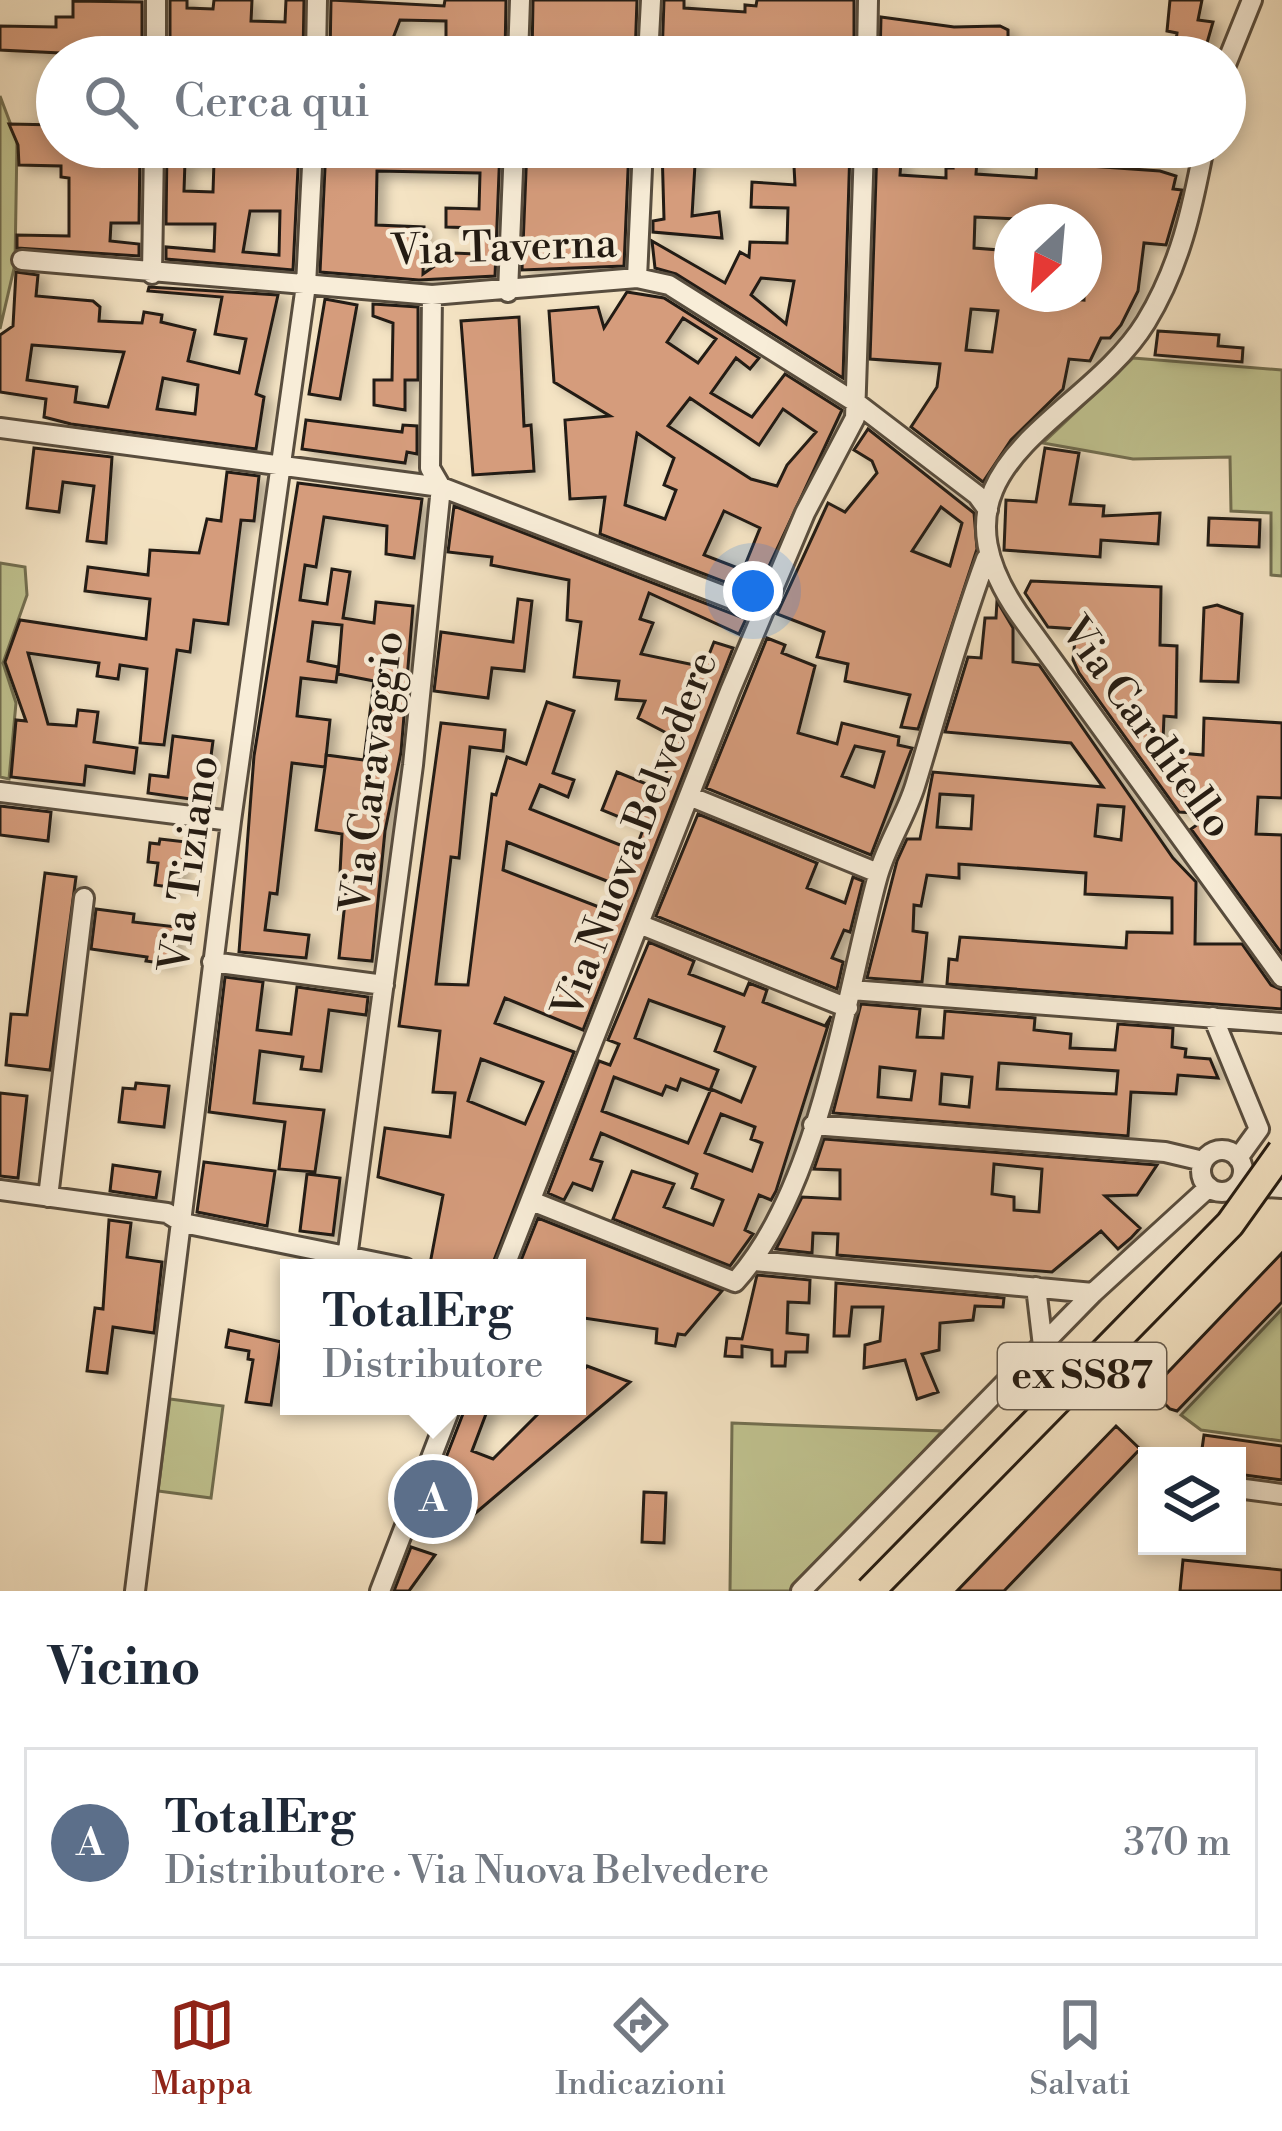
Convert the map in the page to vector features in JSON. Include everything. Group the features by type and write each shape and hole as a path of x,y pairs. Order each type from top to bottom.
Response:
{"highway":[{"name":"ex SS87","path":"870,1591 1230,1224 1270,1145"}],"street":[{"path":"156,36 157,0"},
{"path":"316,36 317,0"},
{"path":"519,36 520,0"},
{"path":"649,36 651,0"},
{"path":"867,36 868,0"},
{"path":"1238,36 1252,0"},
{"path":"152,274 154,168"},
{"name":"Via Tiziano","path":"135,1591 212,962 307,285 312,168"},
{"path":"508,292 513,168"},
{"path":"637,278 642,168"},
{"name":"Via Nuova Belvedere","path":"508,1259 763,611 858,404 864,168"},
{"path":"534,1202 736,1282 754,1261 770,1236 813,1124 878,873 913,793 986,560 988,509 1016,448 1076,398 1144,325 1187,241 1200,168"},
{"name":"Via Taverna","path":"22,260 432,295 637,278 668,285 858,404 988,509"},
{"name":"Via Caravaggio","path":"347,1258 384,985 441,487 430,468 432,295"},
{"path":"0,428 441,487 763,611"},
{"name":"Via Carditello","path":"986,560 1019,614 1282,977"},
{"path":"0,792 231,821"},
{"path":"689,796 878,873"},
{"path":"48,1197 84,898"},
{"path":"639,924 849,999 1282,1023"},
{"path":"212,962 384,985"},
{"path":"1214,1017 1256,1118 1282,1163"},
{"path":"813,1124 1165,1152 1203,1162"},
{"path":"1238,1158 1270,1145"},
{"path":"1238,1185 1243,1169 1238,1158 1220,1150 1203,1162 1201,1175 1209,1187 1222,1192 1238,1185 1282,1188"},
{"path":"801,1591 1093,1293 1209,1187"},
{"path":"0,1190 167,1213 183,1223 353,1259"},
{"path":"754,1261 1093,1293"},
{"path":"1036,1287 1043,1346"},
{"path":"380,1591 448,1415"},
{"path":"1246,1489 1282,1494"}],"green space":[{"path":"0,96 17,141 15,264 0,329"},
{"path":"1133,358 1282,370 1282,576 1271,575 1271,513 1231,511 1230,457 1133,459 1043,443"},
{"path":"0,563 25,567 27,595 3,663 16,703 9,779 0,777"},
{"path":"1282,1309 1282,1441 1201,1430 1181,1415"},
{"path":"170,1399 223,1406 211,1498 158,1491"},
{"path":"732,1423 942,1431 795,1591 730,1591"}],"building":[{"path":"170,0 187,0 187,8 213,9 214,0 252,0 251,21 285,22 286,0 304,0 303,36 170,36"},
{"path":"331,0 444,6 445,0 506,0 505,36 446,36 446,21 400,20 394,36 330,36"},
{"path":"533,0 637,0 636,36 532,36"},
{"path":"664,0 684,0 684,8 745,12 745,5 756,6 757,0 854,0 854,36 663,36"},
{"path":"1170,0 1202,0 1198,20 1213,22 1209,36 1177,36 1167,31"},
{"path":"73,1 142,2 142,36 36,36 36,52 0,50 0,26 56,27 56,17 73,17"},
{"path":"881,17 1008,30 1008,36 881,36"},
{"path":"9,124 36,125 36,165 19,165 18,145"},
{"path":"61,168 140,168 139,223 111,223 110,241 139,244 139,256 17,248 17,235 69,236 69,178 61,177"},
{"path":"167,168 185,168 184,191 213,192 214,168 298,168 293,270 166,259 166,247 214,251 215,224 166,224","holes":["250,211 280,211 279,255 243,252"]},
{"path":"325,168 499,168 495,276 419,280 320,272","holes":["377,171 480,173 479,209 446,208 446,227 477,228 476,254 453,253 423,274 424,227 376,225"]},
{"path":"526,168 628,168 624,266 522,270"},
{"path":"663,168 695,168 692,216 719,212 722,238 653,232 653,221 664,219"},
{"path":"794,168 849,168 843,378 676,274 655,268 652,241 725,283 740,252 749,257 750,242 787,243 788,208 751,207 752,182 795,185","holes":["761,278 794,281 786,324 751,295"]},
{"path":"876,168 946,178 946,168 1036,178 1037,168 1118,168 1176,176 1173,189 1182,190 1166,245 1144,243 1138,291 1121,325 1110,338 1101,338 1090,361 1069,359 1063,389 1011,440 983,482 911,427 937,387 940,364 870,359"},
{"path":"16,272 38,275 36,296 93,301 100,307 99,321 142,323 144,312 162,315 161,322 195,330 188,361 239,373 246,339 215,334 222,297 148,291 149,287 278,295 256,394 264,397 256,449 44,417 46,399 0,392 0,335 13,326","holes":["32,345 124,352 108,407 75,402 77,387 27,380","163,378 198,385 195,414 157,409"]},
{"path":"627,292 664,298 759,358 750,369 736,358 711,393 752,417 785,374 842,410 756,594 600,534 605,497 570,499 565,420 610,416 554,382 549,311 598,307 604,328","holes":["683,318 716,339 698,363 667,342","690,398 759,445 783,409 816,432 787,465 777,486 751,479 668,426","637,433 674,458 664,485 676,490 665,519 625,505","724,511 760,528 743,570 704,555"]},
{"path":"325,299 357,305 340,399 309,394"},
{"path":"373,304 418,307 418,380 405,380 405,410 374,405 374,380 392,380 393,323 373,316"},
{"path":"519,317 524,426 531,425 534,471 473,475 461,321"},
{"path":"1158,331 1219,335 1218,346 1243,348 1242,362 1155,355"},
{"path":"306,420 402,432 403,425 417,426 417,454 407,452 405,463 302,449"},
{"path":"868,429 974,513 977,549 918,729 901,727 910,695 845,681 848,664 817,657 824,632 777,614 828,503 845,512 877,473 872,461 854,450","holes":["941,507 962,523 950,566 912,551"]},
{"path":"34,448 112,457 106,543 87,541 94,486 63,482 59,512 27,508"},
{"path":"1045,448 1079,453 1070,504 1104,506 1103,516 1160,513 1158,544 1101,540 1100,557 1004,550 1006,500 1036,502"},
{"path":"227,472 259,476 254,521 241,520 228,624 194,620 190,652 177,650 164,745 140,743 147,669 120,665 118,679 97,676 99,663 28,653 48,724 76,726 78,710 98,712 94,742 137,748 134,773 86,766 84,785 11,777 16,720 26,721 5,662 20,620 146,639 150,599 85,591 88,567 148,575 150,550 199,553 207,519 221,521"},
{"path":"298,483 422,499 414,558 386,554 387,526 324,517 316,567 305,565 300,600 327,604 332,569 350,572 343,618 374,623 376,602 413,606 401,752 385,831 372,961 339,958 348,874 340,873 342,834 316,830 325,767 292,763 277,894 270,893 265,930 309,935 306,958 239,952 254,756","holes":["313,622 342,625 338,674 374,681 364,760 326,755 330,720 297,716 301,678 336,682 338,667 308,661"]},
{"path":"454,506 746,619 739,634 649,593 640,619 653,623 641,654 704,667 714,642 733,648 583,1030 505,998 495,1023 574,1052 494,1259 431,1259 443,1195 378,1177 385,1128 450,1137 455,1093 433,1092 440,1031 399,1026 441,723 505,730 503,751 470,747 459,858 451,857 436,984 468,985 492,794 496,795 507,757 526,764 547,702 574,711 553,773 574,780 568,797 540,785 530,809 635,851 644,827 602,810 617,772 661,790 676,738 638,718 645,701 616,699 619,681 574,677 581,622 567,620 569,580 491,565 492,557 448,552","holes":["507,842 612,883 604,909 503,870","481,1059 543,1082 525,1124 468,1101"]},
{"path":"1209,518 1260,520 1259,547 1208,545"},
{"path":"1031,581 1161,587 1160,645 1177,646 1176,717 1164,716 1163,740 1170,752 1203,755 1204,718 1282,723 1282,798 1258,797 1256,834 1282,835 1282,954 1191,829 1212,814 1179,812 1079,673 1073,660 1076,629 1048,627 1025,593"},
{"path":"518,599 532,601 524,671 492,668 488,698 434,691 441,632 513,642"},
{"path":"997,601 1013,628 1013,662 1039,665 1173,858 1196,882 1195,944 1242,944 1271,985 1282,990 1282,1009 947,984 949,959 957,960 960,937 1126,948 1127,932 1172,933 1172,898 1085,894 1086,873 959,864 959,878 927,875 921,906 914,905 913,931 927,933 922,982 867,978 897,861 907,839 920,839 933,772 1103,787 1071,743 945,732 968,657 981,658 985,618 996,618","holes":["940,794 973,796 971,829 937,827","1098,805 1124,807 1121,840 1095,836"]},
{"path":"1217,605 1242,614 1238,682 1201,681 1204,608"},
{"path":"767,638 785,645 782,653 815,666 798,733 837,744 842,723 899,737 898,745 912,748 871,855 706,788","holes":["855,746 884,752 874,787 842,776"]},
{"path":"173,736 213,741 205,801 148,793 150,775 168,777"},
{"path":"0,806 51,812 48,841 0,835"},
{"path":"698,814 817,863 807,888 845,903 853,877 863,881 850,932 844,930 832,958 843,962 837,989 656,916"},
{"path":"160,839 186,842 177,888 155,885 158,863 148,862 150,843 159,844"},
{"path":"45,873 76,877 50,1070 6,1065 11,1014 27,1015"},
{"path":"96,909 134,914 133,922 177,927 174,958 168,964 91,949"},
{"path":"649,942 694,961 689,974 744,995 749,983 767,990 763,1002 825,1026 831,1016 776,1191 771,1200 759,1195 745,1230 753,1234 730,1266 613,1219 632,1171 674,1184 664,1207 713,1225 723,1200 692,1188 697,1174 601,1133 591,1159 602,1162 592,1190 573,1183 564,1200 548,1193 599,1061 610,1065 619,1044 608,1040","holes":["649,1000 724,1027 715,1051 755,1067 741,1102 711,1089 688,1143 602,1111 614,1077 662,1095 666,1086 677,1090 681,1079 710,1090 718,1070 635,1038","721,1114 755,1127 751,1139 762,1143 752,1171 705,1153"]},
{"path":"225,977 263,982 257,1030 291,1034 297,987 368,997 366,1015 329,1010 321,1071 301,1069 303,1057 260,1051 254,1103 324,1110 315,1172 279,1169 285,1122 209,1112"},
{"path":"861,1004 920,1009 917,1037 943,1038 945,1011 1035,1018 1034,1030 1071,1034 1070,1048 1115,1050 1118,1024 1173,1028 1172,1047 1186,1049 1185,1057 1210,1059 1218,1078 1178,1075 1176,1094 1131,1092 1128,1136 833,1113","holes":["999,1063 1118,1071 1116,1094 997,1089","880,1067 915,1071 911,1100 878,1097","942,1074 972,1077 969,1107 940,1104"]},
{"path":"136,1083 169,1086 164,1127 119,1122 123,1088 135,1089"},
{"path":"0,1093 27,1096 18,1178 0,1176"},
{"path":"824,1139 1157,1165 1137,1195 1105,1196 1140,1228 1131,1238 1118,1249 1101,1231 1052,1272 837,1255 838,1234 813,1233 812,1253 776,1249 802,1197 840,1199 840,1170 814,1169","holes":["994,1164 1042,1169 1039,1212 1014,1210 1014,1197 992,1194"]},
{"path":"204,1162 275,1171 267,1226 197,1212"},
{"path":"113,1165 160,1172 156,1198 110,1191"},
{"path":"307,1174 340,1178 333,1235 300,1231"},
{"path":"538,1218 722,1291 685,1335 678,1334 675,1346 656,1343 657,1329 586,1318 586,1259 522,1259"},
{"path":"109,1220 131,1223 127,1257 162,1262 154,1333 113,1327 107,1373 87,1371 95,1308 103,1309"},
{"path":"1282,1253 1282,1302 1177,1411 1170,1409 1151,1390"},
{"path":"757,1275 810,1280 809,1303 788,1302 787,1333 808,1335 807,1352 786,1352 785,1366 772,1366 772,1350 742,1346 742,1357 725,1356 727,1338 742,1339"},
{"path":"836,1283 1004,1298 1003,1307 975,1306 973,1320 940,1323 939,1350 922,1354 938,1392 917,1399 905,1360 864,1368 865,1345 880,1341 883,1307 852,1307 849,1336 834,1336"},
{"path":"229,1330 280,1342 271,1405 246,1402 253,1360 248,1359 249,1351 226,1347"},
{"path":"586,1367 630,1382 452,1533 421,1522 463,1415 486,1415 472,1451 493,1459 537,1415 586,1415"},
{"path":"1116,1426 1138,1447 1004,1591 957,1591"},
{"path":"1204,1435 1282,1446 1282,1480 1246,1475 1246,1447 1202,1447"},
{"path":"644,1492 666,1493 664,1543 642,1542"},
{"path":"411,1547 435,1555 409,1591 394,1591"},
{"path":"1183,1560 1282,1570 1282,1591 1180,1591"}],"place":[{"name":"TotalErg","path":"433,1499"}]}
